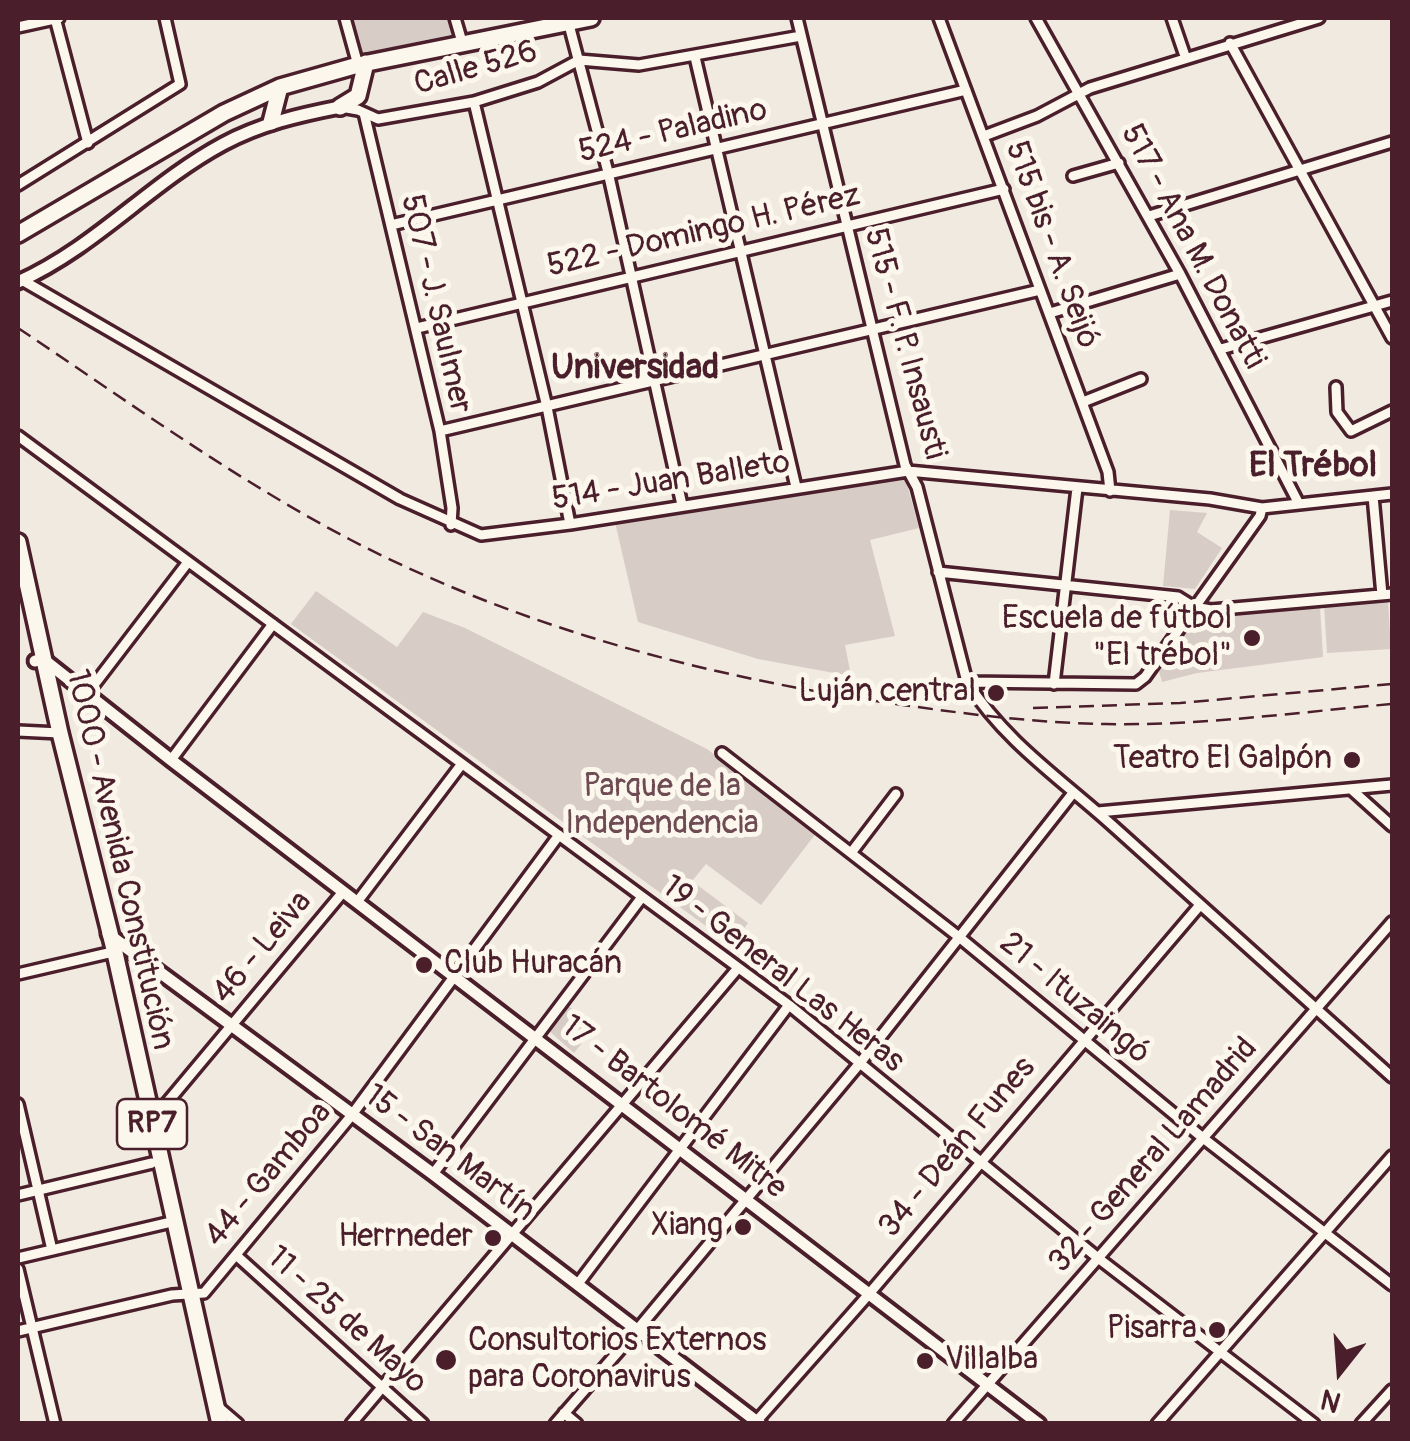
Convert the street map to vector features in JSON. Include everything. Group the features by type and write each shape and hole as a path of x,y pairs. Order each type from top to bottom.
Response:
{"main road":[{"path":"18,234 224,112 280,88 362,64 590,18"},
{"path":"340,107 358,96 362,64"},
{"path":"272,122 280,88"},
{"name":"1000 - Avenida Constitución","path":"18,547 39,660"},
{"name":"1000 - Avenida Constitución","path":"18,584 112,944 212,1412 220,1424"},
{"name":"1000 - Avenida Constitución","path":"148,1125 152,1163 186,1294"}],"street":[{"path":"18,26 57,18 88,143"},
{"path":"18,185 180,84 166,18"},
{"path":"345,18 362,64"},
{"path":"455,18 462,42"},
{"name":"515 - F. P. Insausti","path":"797,18 908,470 917,486 967,682"},
{"name":"515 bis - A. Seijó","path":"939,18 1083,402 1108,472 1110,491"},
{"name":"517 - Ana M. Donatti","path":"1036,18 1149,216 1298,504"},
{"path":"1172,18 1185,56"},
{"path":"984,136 1036,116 1080,93 1185,56 1319,18"},
{"path":"567,20 608,172 682,505"},
{"name":"Calle 526","path":"340,107 378,119 474,102 538,82 579,60 639,65 802,36"},
{"path":"1230,44 1303,170 1392,338"},
{"path":"695,56 796,487"},
{"name":"524 - Paladino","path":"392,225 966,90"},
{"name":"507 - J. Saulmer","path":"358,96 440,431 451,525"},
{"path":"474,102 547,406 570,524"},
{"path":"19,280 78,251 210,152 272,122 340,107"},
{"path":"1149,216 1392,142"},
{"path":"1073,176 1119,163"},
{"name":"522 - Domingo H. Pérez","path":"416,328 1004,188"},
{"path":"1050,313 1180,274"},
{"name":"514 - Juan Balleto","path":"19,280 400,500 451,525 488,536 908,470 1210,499 1262,508 1392,494"},
{"path":"440,431 1040,290"},
{"path":"1221,350 1392,300"},
{"path":"1083,402 1141,379"},
{"path":"1336,386 1337,412 1350,431 1392,411"},
{"name":"19 - General Las Heras","path":"18,436 789,1005 1098,1258 1314,1424"},
{"path":"1054,684 1078,488"},
{"path":"938,572 1178,597 1194,607 1212,610 1387,595 1373,496"},
{"path":"967,682 1131,686 1144,678 1262,508"},
{"path":"87,694 188,562"},
{"path":"171,760 273,624"},
{"name":"17 - Bartolomé Mitre","path":"39,660 536,1036 1038,1424"},
{"path":"967,682 1016,744 1098,812 1392,1077"},
{"path":"18,731 56,733"},
{"name":"21 - Ituzaingó","path":"722,753 960,938 1203,1138 1392,1285"},
{"name":"46 - Leiva","path":"356,902 461,766"},
{"path":"1098,812 1392,785"},
{"path":"1352,789 1392,826"},
{"path":"555,1424 860,1063 1072,793"},
{"path":"851,854 896,794"},
{"name":"44 - Gamboa","path":"186,1294 204,1293 351,1116 558,835"},
{"name":"46 - Leiva","path":"148,1125 343,892"},
{"path":"433,1174 642,897"},
{"name":"34 - Deán Funes","path":"757,1422 1200,905"},
{"name":"32 - General Lamadrid","path":"954,1424 1392,922"},
{"path":"18,974 112,944"},
{"name":"15 - San Martín","path":"112,944 232,1024 757,1422"},
{"path":"351,1424 738,968"},
{"path":"577,1284 789,1005"},
{"path":"18,1104 52,1250"},
{"path":"1157,1424 1392,1156"},
{"path":"18,1195 152,1163"},
{"path":"18,1258 167,1222"},
{"name":"11 - 25 de Mayo","path":"236,1255 423,1424"},
{"path":"18,1269 55,1424"},
{"path":"18,1331 186,1294"},
{"path":"1362,1424 1392,1390"},
{"path":"212,1412 238,1424"},
{"path":"564,1413 578,1424"}],"green space":[{"path":"352,18 450,18 454,34 361,54"},
{"path":"905,477 919,528 870,540 895,636 845,645 851,676 758,659 638,622 615,522"},
{"path":"1170,510 1207,513 1197,532 1222,548 1195,589 1163,586"},
{"name":"Parque de la Independencia","path":"316,591 397,647 423,612 465,628 707,749 817,832 761,905 706,864 692,881 748,923 732,945 291,624"},
{"path":"1388,601 1391,649 1327,653 1324,605"},
{"name":"Escuela de fútbol \"El trébol\"","path":"1320,607 1323,657 1197,673 1162,682 1159,671 1197,619"},
{"path":"567,1005 595,1026 574,1053 548,1030"}],"railway":[{"path":"18,328 222,464 349,539 480,599 615,645 825,693 1027,720 1178,723 1392,704"},
{"path":"1033,708 1180,703 1392,684"}],"place":[{"name":"Escuela de fútbol \"El trébol\"","path":"1252,638"},
{"name":"Luján central","path":"996,693"},
{"name":"Teatro El Galpón","path":"1352,760"},
{"name":"Club Huracán","path":"424,965"},
{"name":"Xiang","path":"743,1227"},
{"name":"Herrneder","path":"493,1238"},
{"name":"Pisarra","path":"1217,1330"},
{"name":"Consultorios Externos para Coronavirus","path":"446,1360"},
{"name":"Villalba","path":"925,1361"}],"district":[{"name":"Universidad","path":"635,369"},
{"name":"El Trébol","path":"1313,467"}]}
